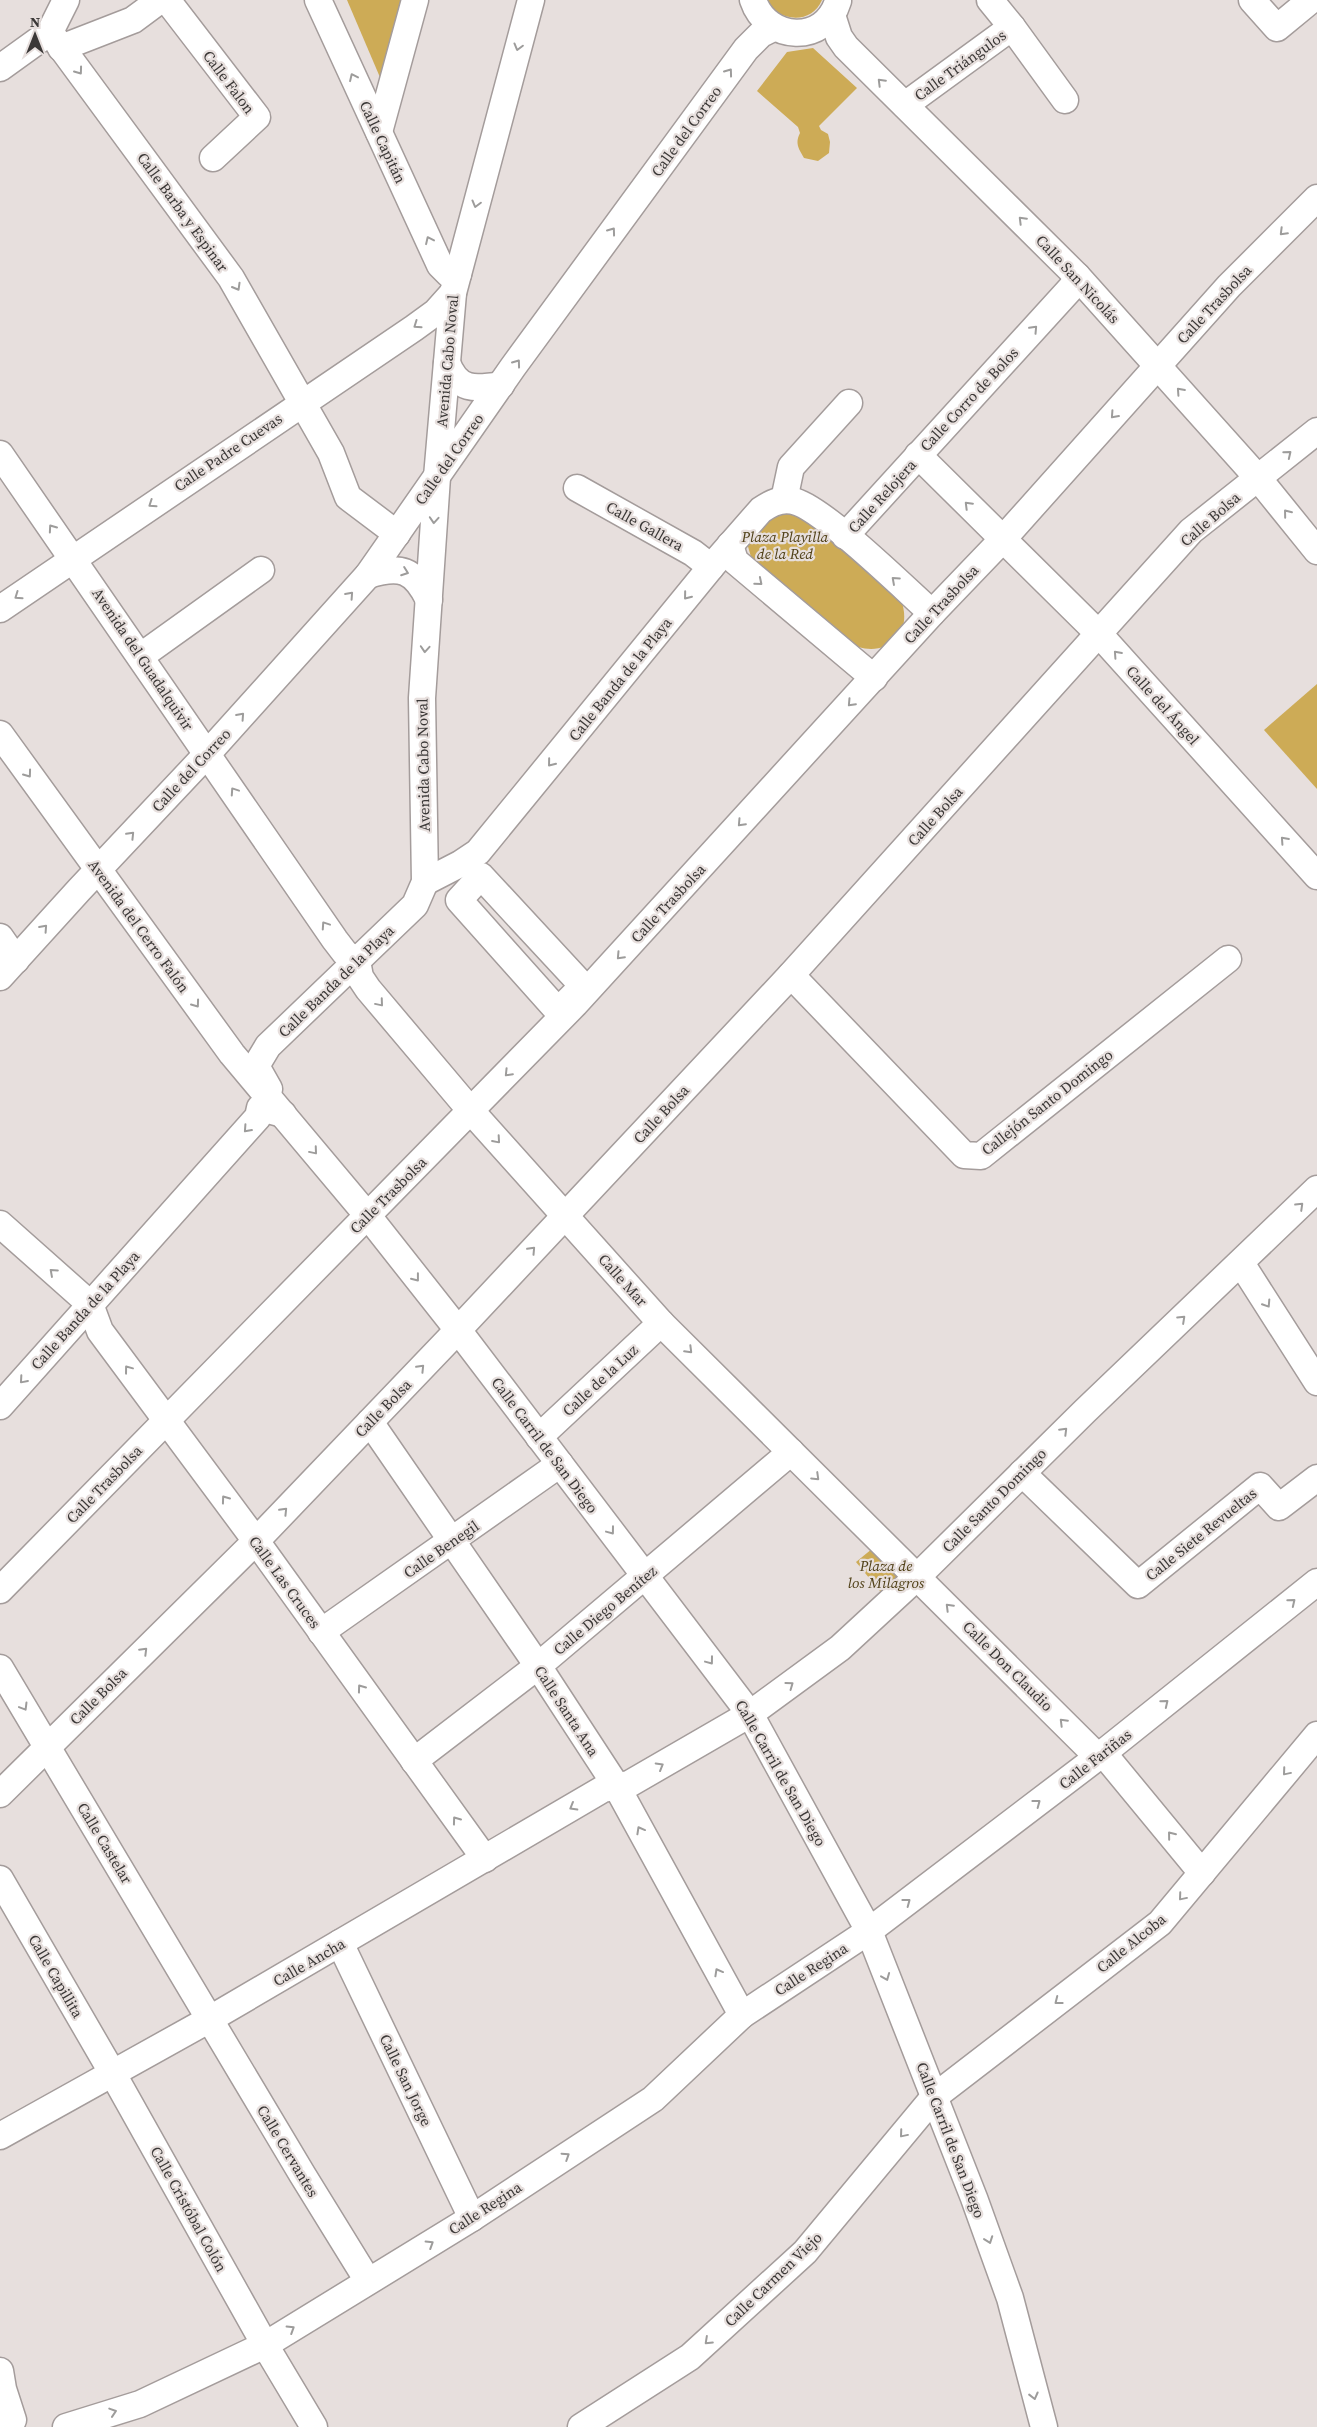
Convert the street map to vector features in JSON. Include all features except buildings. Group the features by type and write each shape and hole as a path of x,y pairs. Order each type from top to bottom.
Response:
{"street":[{"path":"56,40 66,0"},
{"path":"0,68 56,40 133,20 160,0"},
{"name":"Calle Falon","path":"167,0 256,117 213,158"},
{"name":"Calle Capitán","path":"318,0 440,265 455,283"},
{"path":"379,132 415,0"},
{"name":"Avenida Cabo Noval","path":"425,882 422,698 437,478 455,283 531,0"},
{"path":"752,0 763,20 773,28 794,33 805,32 820,26 835,8"},
{"name":"Calle Triángulos","path":"905,105 1012,26 990,0"},
{"path":"1252,0 1277,28 1311,0"},
{"name":"Calle San Nicolás","path":"835,8 839,37 846,47 1078,276 1258,478 1317,552"},
{"path":"1012,26 1065,100"},
{"name":"Calle del Correo","path":"8,969 97,870 208,753 368,574 501,386 746,49 760,34 773,28"},
{"name":"Calle Barba y Espinar","path":"56,40 231,278 331,453 348,497 397,534"},
{"name":"Calle Trasbolsa","path":"0,1590 575,1004 874,678 932,612 1003,539 1229,286 1317,198"},
{"name":"Calle Corro de Bolos","path":"1003,539 918,455 1072,287 1078,276"},
{"name":"Calle Padre Cuevas","path":"0,609 73,557 436,312 455,283"},
{"path":"447,363 452,376 465,386 474,388 501,386"},
{"path":"784,500 790,467 849,403"},
{"name":"Calle Bolsa","path":"0,1794 256,1541 458,1330 791,975 1191,531 1317,431"},
{"name":"Avenida del Guadalquivir","path":"0,454 73,557 335,940 345,953 357,961"},
{"name":"Calle Relojera","path":"845,536 918,455"},
{"name":"Calle Gallera","path":"577,488 693,553 711,567"},
{"path":"874,678 736,562 730,545 761,510 776,501 784,500 801,503 845,536 932,612"},
{"name":"Calle del Ángel","path":"1003,539 1099,634 1317,876"},
{"name":"Calle Banda de la Playa","path":"283,1114 256,1066 268,1046 415,905 425,882 460,864 478,852 730,545"},
{"path":"141,656 262,570"},
{"path":"368,574 383,570 405,572 413,575 422,585 429,600"},
{"name":"Avenida del Cerro Falón","path":"0,734 232,1054 283,1114"},
{"path":"481,876 582,986 558,1011 459,900 481,876"},
{"path":"0,937 8,969"},
{"name":"Callejón Santo Domingo","path":"791,975 964,1155 981,1156 1228,960"},
{"name":"Calle Mar","path":"357,961 360,977 368,989 471,1111 564,1216 662,1323 790,1452 918,1576"},
{"name":"Calle Banda de la Playa","path":"0,1406 258,1117 260,1108 283,1114"},
{"name":"Calle Carril de San Diego","path":"283,1114 368,1216 458,1330 750,1714 869,1931 974,2198 1010,2298 1044,2427"},
{"name":"Calle Santo Domingo","path":"617,1787 629,1784 750,1714 840,1648 918,1576 1022,1473 1317,1190"},
{"path":"0,1224 90,1304"},
{"path":"1241,1263 1317,1382"},
{"name":"Calle Las Cruces","path":"90,1304 100,1332 256,1541 485,1859"},
{"name":"Calle de la Luz","path":"539,1437 662,1323"},
{"name":"Calle Santa Ana","path":"370,1422 538,1666 617,1787 742,2015"},
{"name":"Calle Diego Benítez","path":"414,1761 538,1666 790,1452"},
{"name":"Calle Benegil","path":"322,1632 453,1542 560,1464"},
{"name":"Calle Siete Revueltas","path":"1022,1473 1138,1585 1260,1486 1279,1507 1317,1478"},
{"name":"Calle Don Claudio","path":"918,1576 1100,1755 1202,1873"},
{"name":"Calle Fariñas","path":"869,1931 1100,1755 1317,1582"},
{"name":"Calle Castelar","path":"0,1668 210,2019"},
{"name":"Calle Alcoba","path":"934,2097 1160,1923 1317,1735"},
{"name":"Calle Ancha","path":"0,2136 210,2019 604,1789 617,1787"},
{"name":"Calle Capillita","path":"0,1879 113,2074"},
{"name":"Calle Regina","path":"66,2427 140,2404 265,2345 472,2218 653,2098 742,2015 869,1931"},
{"name":"Calle San Jorge","path":"340,1943 472,2218"},
{"name":"Calle Cervantes","path":"210,2019 368,2281"},
{"name":"Calle Cristóbal Colón","path":"113,2074 265,2345 314,2427"},
{"name":"Calle Carmen Viejo","path":"584,2426 690,2357 805,2252 934,2097"},
{"path":"0,2370 3,2389 13,2420 0,2424"}],"green space":[{"path":"347,0 404,0 382,82"},
{"path":"765,0 822,0 810,14 794,18 777,13"},
{"path":"813,48 857,88 819,126 821,130 828,134 830,142 829,153 818,161 804,158 798,146 800,133 798,127 757,91 787,52"},
{"name":"Plaza Playilla de la Red","path":"800,510 901,600 904,622 896,639 889,645 870,649 858,647 753,564 747,543 761,515"},
{"path":"1317,684 1317,789 1264,730"},
{"name":"Plaza de los Milagros","path":"878,1544 904,1571 884,1596 856,1562"}]}
